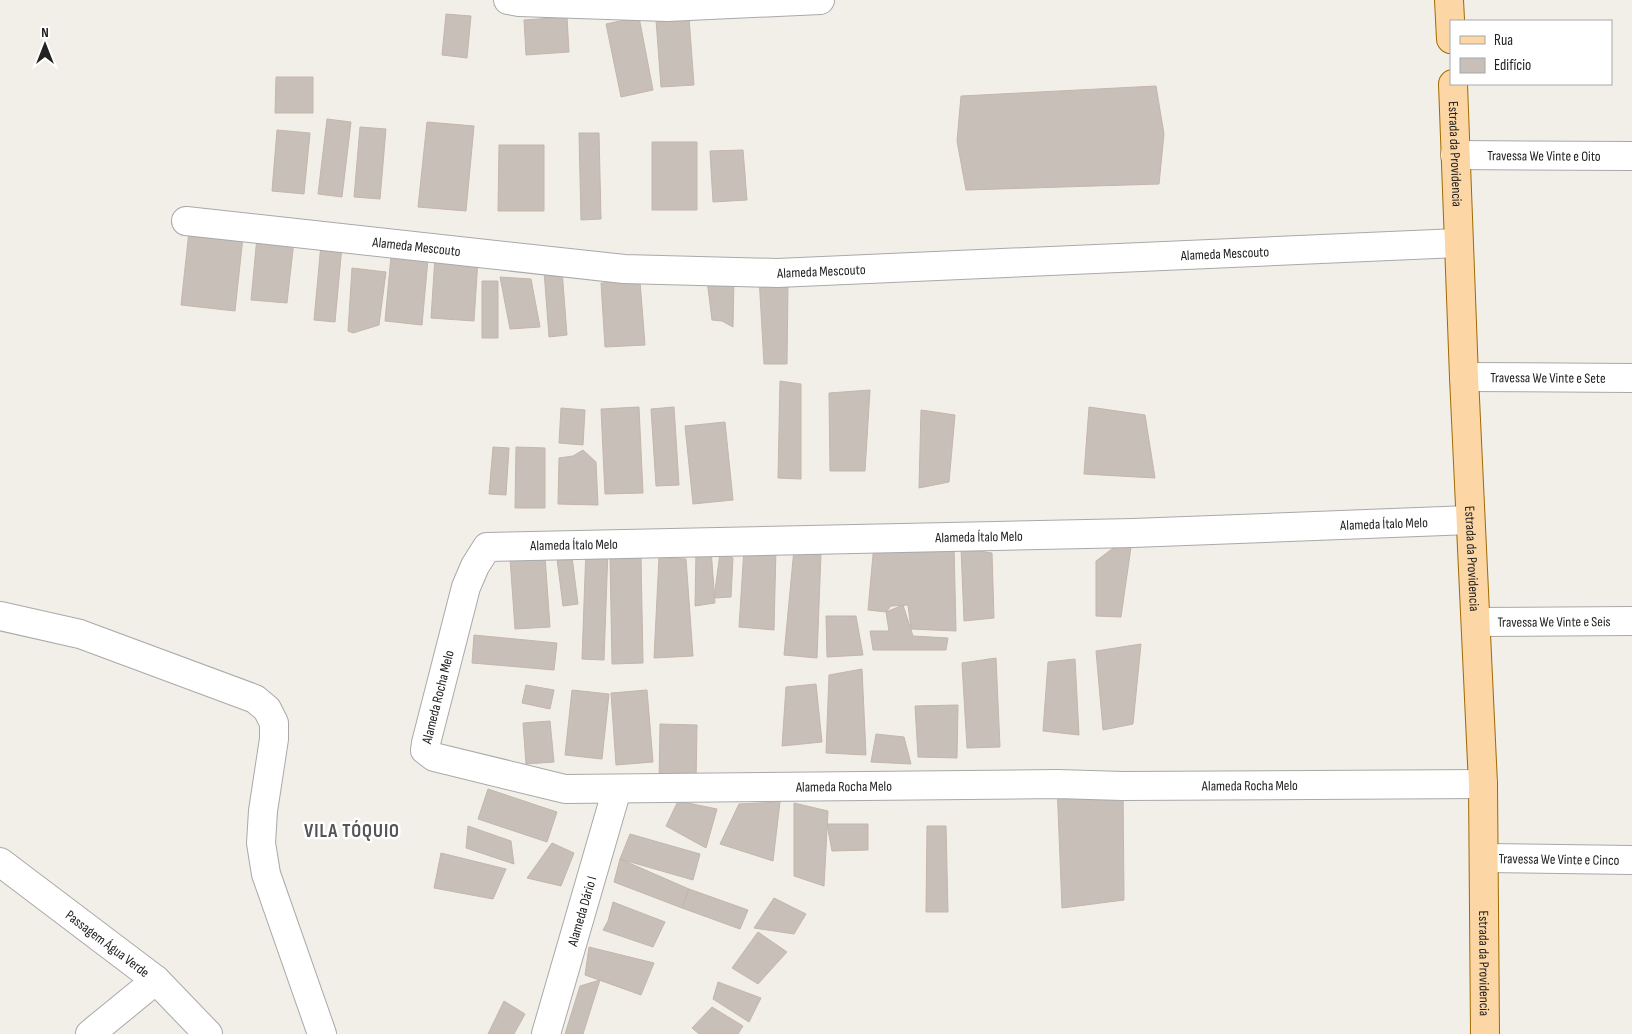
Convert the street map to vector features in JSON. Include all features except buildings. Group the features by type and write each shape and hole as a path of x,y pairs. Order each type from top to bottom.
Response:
{"main road":[{"path":"1449,0 1450,20"},
{"name":"Estrada da Providencia","path":"1452,85 1483,784 1485,1034"}],"street":[{"path":"508,0 519,2 667,7 820,0"},
{"name":"Travessa We Vinte e Oito","path":"1455,155 1632,156"},
{"name":"Alameda Mescouto","path":"186,221 624,269 777,274 1458,243"},
{"name":"Travessa We Vinte e Sete","path":"1464,377 1632,378"},
{"name":"Alameda Ítalo Melo","path":"488,547 1133,534 1470,520"},
{"name":"Alameda Rocha Melo","path":"488,547 475,566 466,587 425,750 434,757 565,789 1057,784 1123,786 1483,784"},
{"path":"0,616 80,634 254,699 267,709 274,723 274,739 263,811 261,843 266,874 322,1034"},
{"name":"Travessa We Vinte e Seis","path":"1476,622 1632,621"},
{"name":"Alameda Dário I","path":"546,1034 617,789"},
{"name":"Travessa We Vinte e Cinco","path":"1484,858 1632,860"},
{"name":"Passagem Água Verde","path":"0,862 156,980 208,1034"},
{"path":"90,1034 156,980"}],"district":[{"name":"VILA TÓQUIO","path":"352,831"}]}
